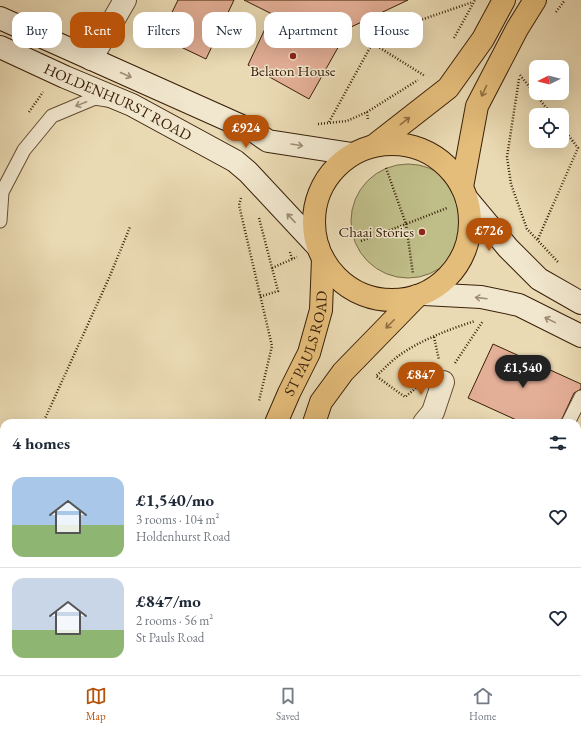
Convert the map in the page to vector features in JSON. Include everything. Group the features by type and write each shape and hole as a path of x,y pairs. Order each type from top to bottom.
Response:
{"main road":[{"path":"375,145 401,144 426,151 448,166 470,223 467,246 456,267 437,286 420,295 401,300 378,299 356,292 337,278 320,253 314,230 314,214 320,191 332,171 352,154 375,145 448,88 483,39 504,0"},
{"path":"460,198 477,106 517,29 535,0"},
{"name":"ST PAULS ROAD","path":"278,419 309,353 321,310 320,253"},
{"path":"316,419 322,402 344,372 420,295"}],"street":[{"path":"91,59 125,0"},
{"name":"HOLDENHURST ROAD","path":"0,18 255,132 268,140 352,154"},
{"name":"HOLDENHURST ROAD","path":"1,47 65,77 132,105 235,161 248,172 320,253"},
{"path":"460,198 539,279 581,302"},
{"path":"420,295 481,297 519,305 581,336"},
{"path":"434,418 443,382"}],"lane":[{"path":"0,222 1,194 24,150 52,116 95,98 132,105"},
{"path":"570,419 581,397"}],"path":[{"path":"423,19 473,2 474,0"},
{"path":"369,48 329,123 347,121 367,112 425,76 380,48"},
{"path":"547,108 520,74 506,157 511,184 528,229 561,265"},
{"path":"367,112 368,120"},
{"path":"538,239 578,148 569,136"},
{"path":"386,168 406,224 413,274"},
{"path":"248,172 239,205 259,297 272,346 258,405"},
{"path":"361,241 406,224 460,198"},
{"path":"45,419 109,278 130,227"},
{"path":"259,297 278,291 272,268 298,257"},
{"path":"478,320 458,326 397,357 376,376 405,397 434,374 443,382 484,319"}],"shaded area":[{"path":"408,164 430,168 440,173 456,189 461,199 465,221 461,243 456,253 440,269 430,274 408,278 386,274 376,269 360,253 355,243 351,221 355,199 360,189 376,173 386,168"}],"building":[{"path":"178,0 234,0 228,12 202,12 202,48 211,48 206,59 183,48 194,48 194,12 172,12"},
{"name":"Belaton House","path":"244,0 408,0 383,12 360,12 360,23 352,27 352,12 268,12"},
{"name":"Belaton House","path":"264,31 264,48 338,48 309,99 248,65"},
{"path":"493,344 581,384 581,389 574,393 562,419 514,419 468,398"}],"place":[{"name":"Belaton House","path":"293,56"},
{"name":"Chaai Stories","path":"422,232"}]}
